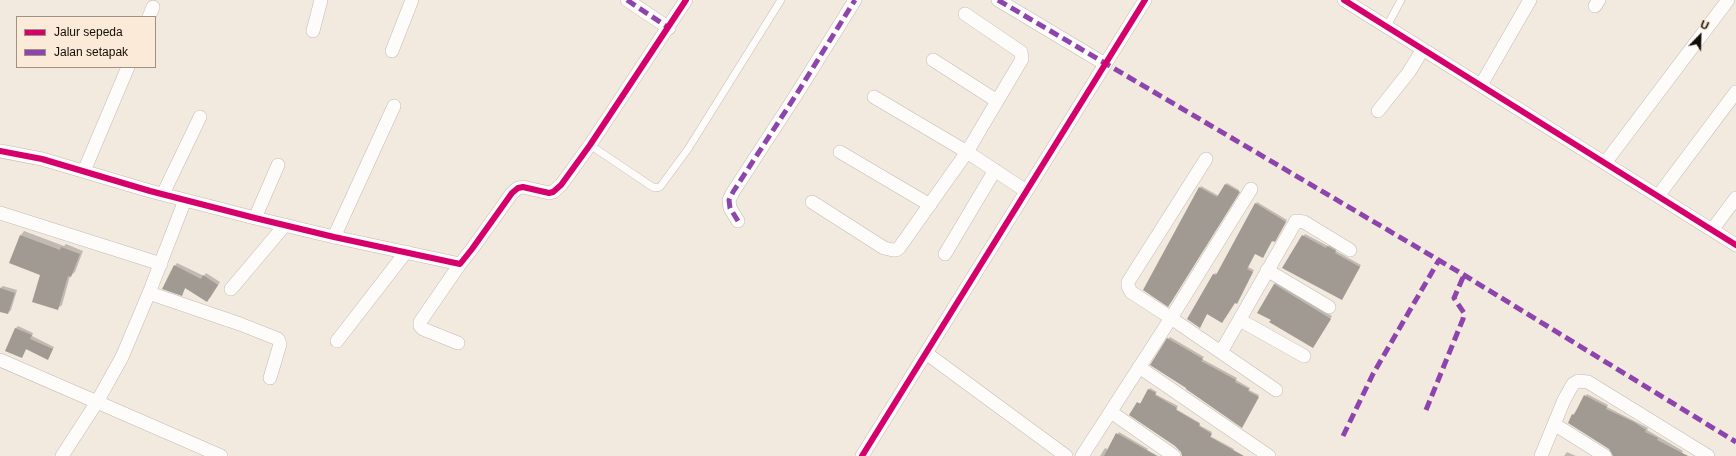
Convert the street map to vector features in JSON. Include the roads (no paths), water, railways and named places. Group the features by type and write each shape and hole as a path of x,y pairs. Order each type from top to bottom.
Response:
{"street":[{"path":"312,31 321,0"},
{"path":"392,51 412,0"},
{"path":"627,0 669,28"},
{"path":"458,343 423,329 420,326 420,322 512,192 523,187 544,193 553,192 561,185 590,145 669,28 686,0"},
{"path":"738,221 730,208 729,200 733,192 856,0"},
{"path":"998,0 1100,72"},
{"path":"862,456 1145,0"},
{"path":"1344,0 1387,26 1420,54 1481,85 1736,245"},
{"path":"1481,85 1530,0"},
{"path":"1605,163 1728,0"},
{"path":"812,202 884,248 896,250 899,248 967,152 1022,59 1021,52 965,14"},
{"path":"1378,111 1409,72 1420,54"},
{"path":"933,60 997,101"},
{"path":"84,171 128,68"},
{"path":"1658,196 1736,92"},
{"path":"874,96 967,152 1026,191"},
{"path":"334,237 394,106"},
{"path":"163,194 200,117"},
{"path":"0,151 42,159 150,191 254,218 460,264"},
{"path":"840,152 930,205"},
{"path":"1206,159 1128,282 1128,286 1131,292 1276,390"},
{"path":"254,218 278,165"},
{"path":"945,254 995,170"},
{"path":"1082,456 1171,318 1251,189"},
{"path":"1712,230 1736,198"},
{"path":"62,456 97,402 122,357 149,294 185,200"},
{"path":"0,213 161,264"},
{"path":"1221,352 1296,221 1304,222 1350,250"},
{"path":"231,289 285,225"},
{"path":"338,341 406,252"},
{"path":"1267,270 1329,307"},
{"path":"149,294 240,324 278,339 280,344 270,378"},
{"path":"1240,320 1304,356"},
{"path":"926,353 1066,456"},
{"path":"0,360 221,456"},
{"path":"1139,367 1266,455"},
{"path":"1541,456 1573,384 1578,381 1588,382 1708,456"},
{"path":"1110,412 1174,456"},
{"path":"1554,424 1605,456"}],"lane":[{"path":"590,145 651,186 655,188 660,187 668,179 781,0"},
{"path":"1387,26 1401,0"}]}
